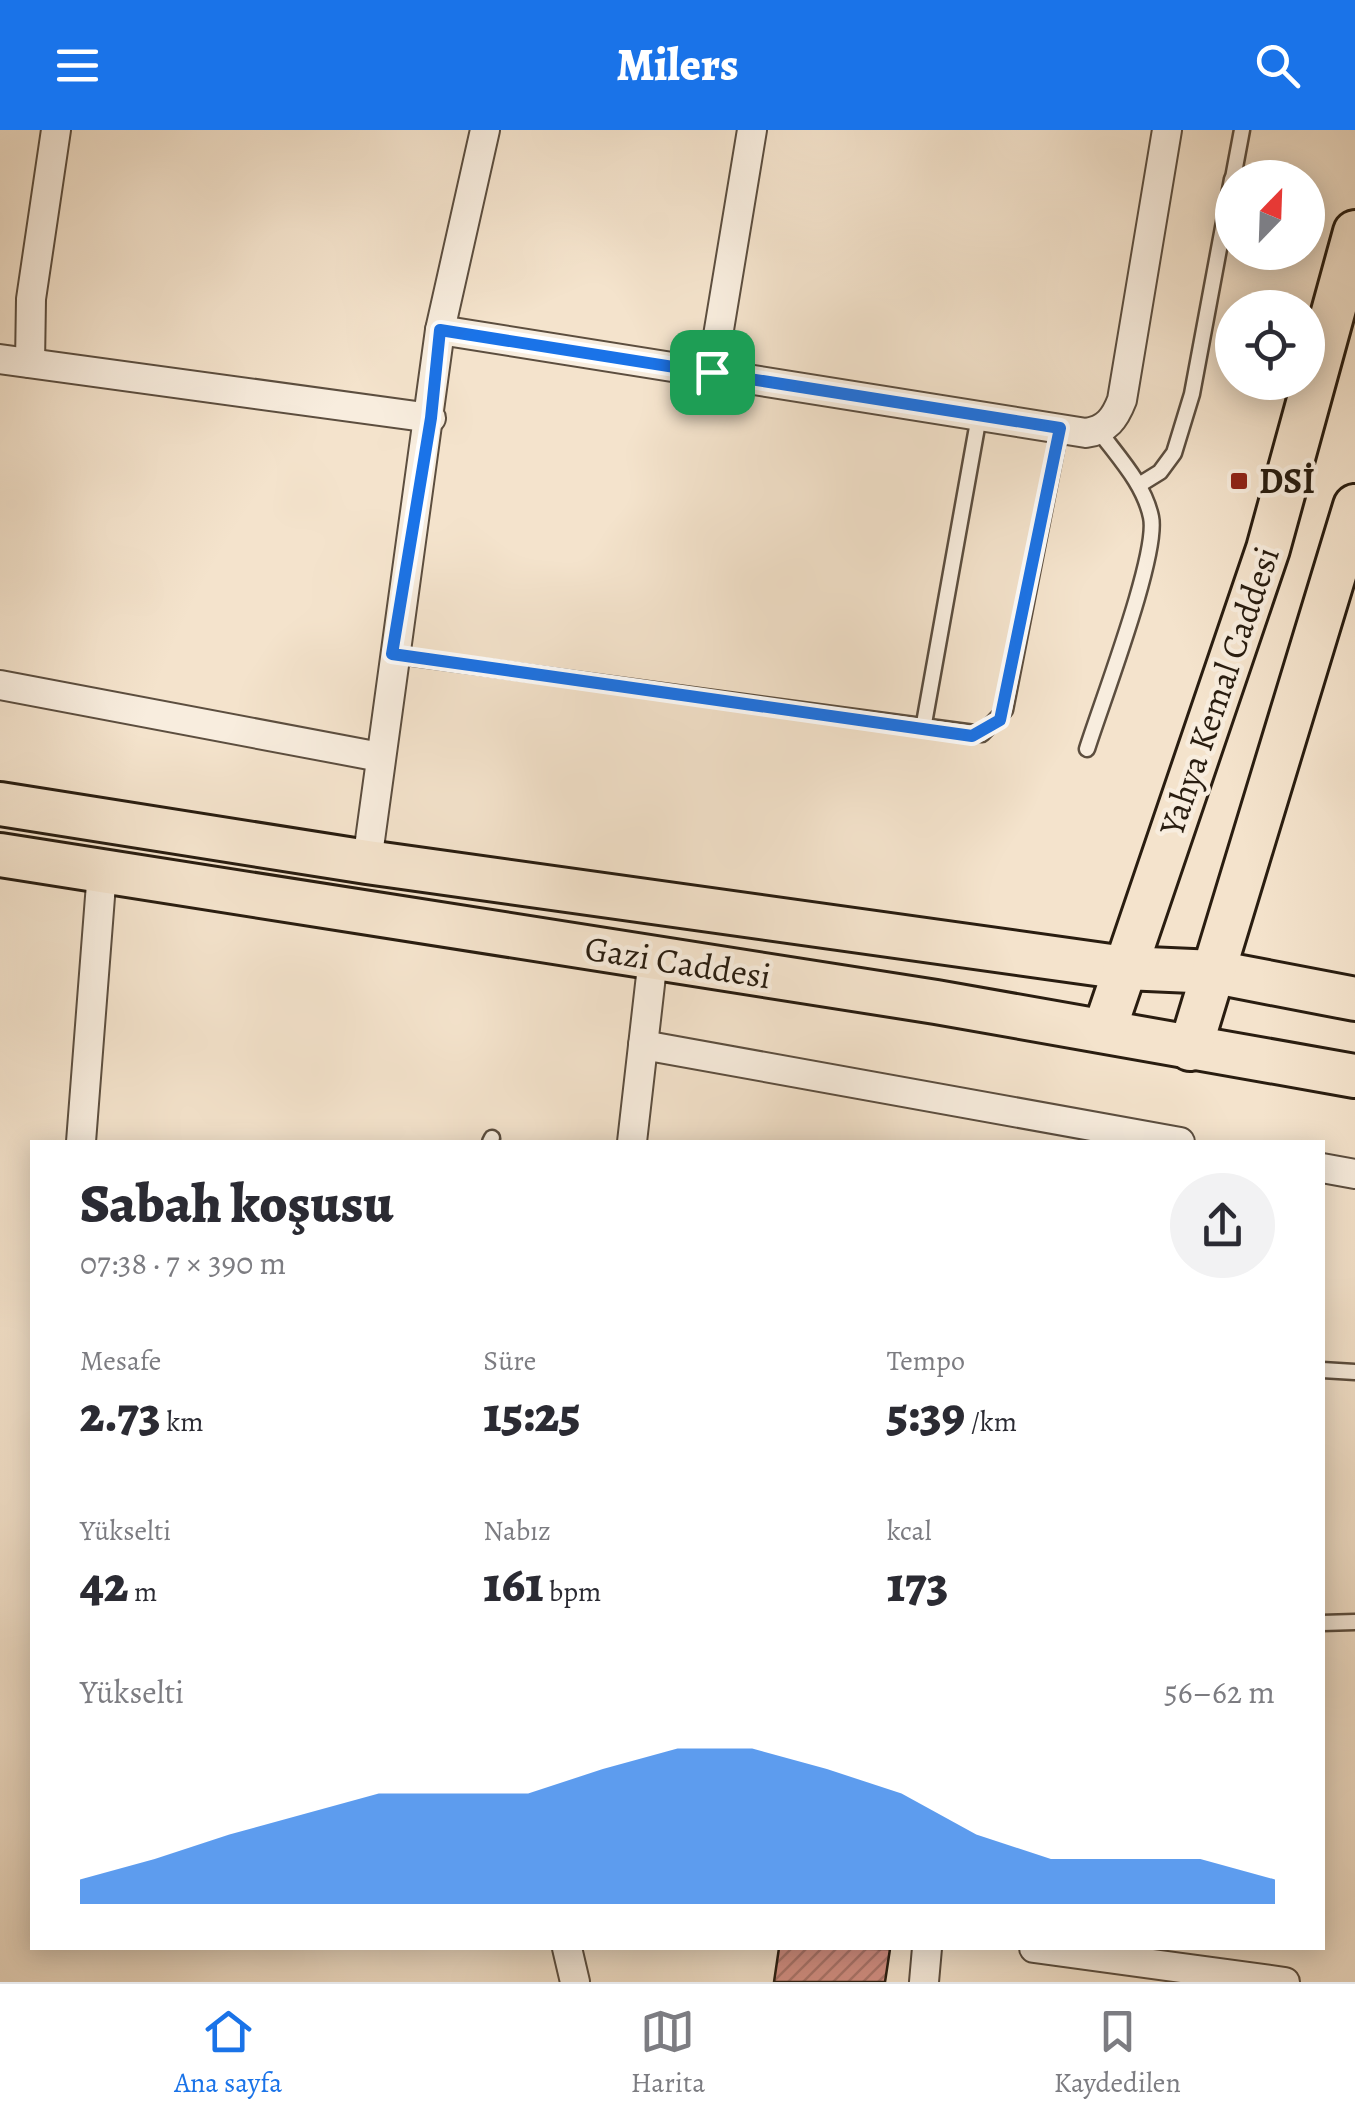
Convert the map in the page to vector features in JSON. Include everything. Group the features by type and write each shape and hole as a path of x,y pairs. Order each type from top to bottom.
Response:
{"main road":[{"name":"Yahya Kemal Caddesi","path":"1104,1031 1268,549 1355,232"},
{"name":"Yahya Kemal Caddesi","path":"1190,1049 1355,506"},
{"name":"Gazi Caddesi","path":"0,804 367,862 1125,968 1215,972 1355,999"},
{"name":"Gazi Caddesi","path":"0,855 1104,1031 1355,1076"}],"street":[{"path":"30,364 31,299 56,130"},
{"path":"367,862 392,654 431,418 440,330 485,130"},
{"path":"712,372 752,130"},
{"path":"440,330 979,416 1099,431 1111,422 1122,400 1167,130"},
{"path":"0,360 431,418"},
{"path":"0,684 380,757"},
{"path":"81,1140 102,871"},
{"path":"632,1140 653,958"},
{"path":"642,1044 1169,1140"},
{"path":"1325,1169 1355,1174"},
{"path":"567,1950 575,1982"},
{"path":"924,1982 927,1950"},
{"path":"1049,1950 1285,1982"}],"lane":[{"path":"1236,160 1242,130"},
{"path":"1139,484 1160,472 1174,452 1192,394 1216,270"},
{"path":"923,729 979,416"},
{"path":"392,654 982,734 1005,710 1060,428"},
{"path":"1087,749 1153,542 1152,522 1139,484 1099,431"},
{"path":"1325,1370 1355,1372"},
{"path":"1325,1623 1355,1622"}],"building":[{"path":"779,1950 890,1950 885,1982 774,1982"}],"place":[{"name":"DSİ","path":"1239,481"}],"route":[{"path":"440,330 712,372 1060,428 1005,710 992,728 972,736 392,654 431,418 440,330"}]}
